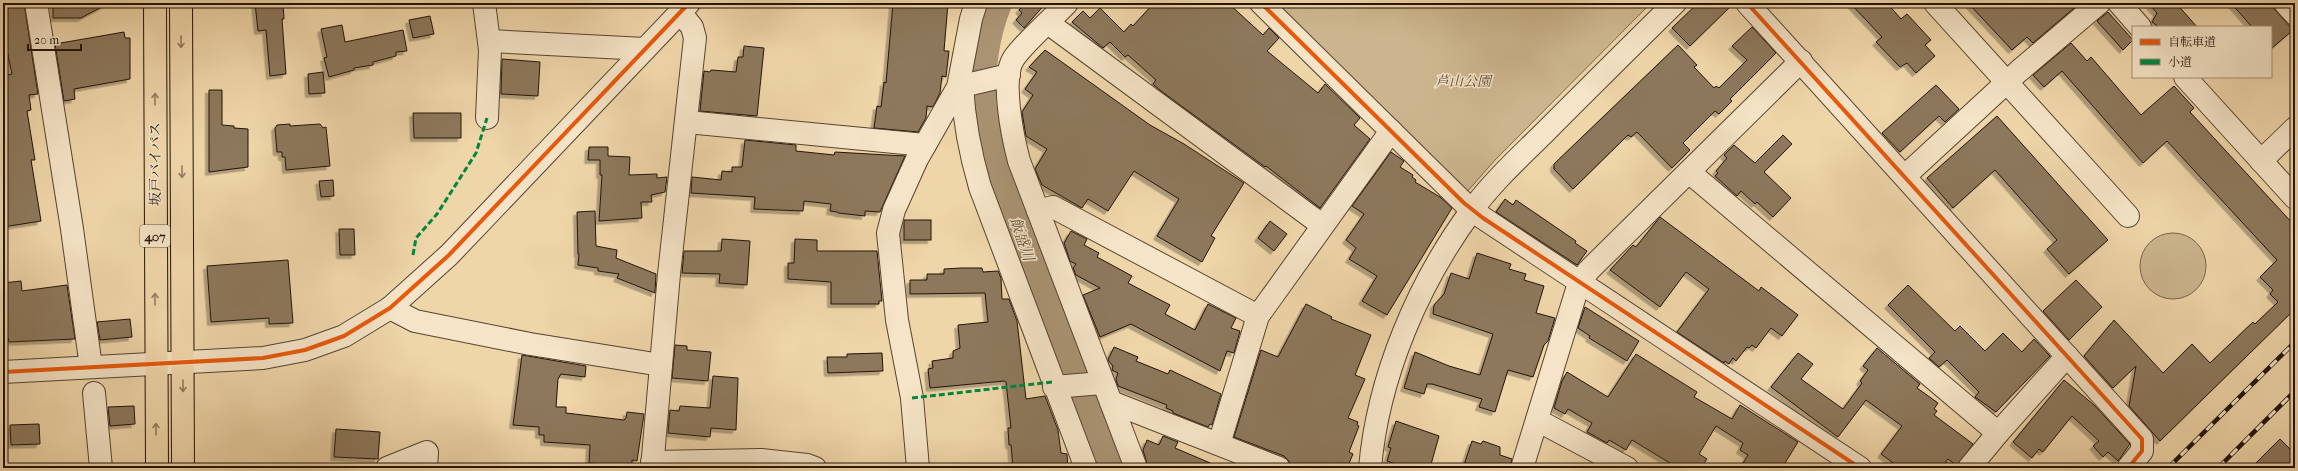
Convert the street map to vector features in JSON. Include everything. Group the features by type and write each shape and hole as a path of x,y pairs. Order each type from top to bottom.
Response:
{"highway":[{"name":"坂戸バイパス","path":"155,3 155,364 157,468"},
{"name":"坂戸バイパス","path":"180,3 183,468"}],"street":[{"path":"36,3 72,229 91,367"},
{"path":"484,3 490,41 490,92 487,118"},
{"path":"976,3 971,18 962,86 966,127 980,187 1057,387 1086,468"},
{"path":"1067,3 1014,58 1008,75 1010,124 1019,161 1101,389 1136,468"},
{"path":"1261,3 1472,210 1579,283 1860,468"},
{"path":"1370,468 1382,402 1408,323 1439,262 1472,210 1517,160 1675,3"},
{"path":"1747,3 2142,438 2142,451 2128,468"},
{"path":"1935,3 2128,216"},
{"path":"1905,176 2098,3"},
{"path":"2119,3 2139,26"},
{"path":"2285,3 2295,14"},
{"path":"3,372 155,364 183,364 263,358 305,350 344,336 390,308 449,255 685,7 695,38 652,465 761,460 807,465 815,468"},
{"path":"1048,23 1322,225"},
{"path":"490,41 645,49"},
{"path":"1522,468 1579,283 1589,270 1801,61"},
{"path":"918,468 912,398 897,320 888,232 894,210 924,145 962,86 1008,75"},
{"path":"2186,78 2295,198"},
{"path":"687,122 924,145"},
{"path":"2261,161 2295,128"},
{"path":"1219,444 1258,316 1391,131"},
{"path":"1689,172 1998,433"},
{"path":"1038,211 1053,207 1258,316"},
{"path":"390,308 415,321 530,344 661,365"},
{"path":"1969,468 1998,433 2067,356"},
{"path":"1057,387 1101,389 1219,444 1279,468"},
{"path":"94,393 101,468"},
{"path":"1537,420 1627,468"},
{"path":"387,468 426,452 426,468"}],"green space":[{"name":"芦山公園","path":"1274,3 1651,3 1495,160 1466,193"},
{"path":"2173,233 2186,236 2196,243 2203,253 2206,266 2203,279 2196,289 2186,296 2173,299 2160,296 2150,289 2143,279 2140,266 2143,253 2150,243 2160,236"}],"building":[{"path":"3,3 24,3 38,94 29,95 31,110 27,111 35,160 31,160 41,221 3,227 3,76 12,74 3,31"},
{"path":"53,3 109,3 81,18 53,18"},
{"path":"255,3 283,3 284,19 282,19 286,74 270,76 266,30 258,31"},
{"path":"893,3 948,3 944,51 949,51 946,77 942,76 940,93 933,107 927,106 926,118 918,132 874,128 877,106 881,107 884,82 886,83"},
{"path":"1025,3 1046,3 1024,28 1016,20 1022,13 1019,10"},
{"path":"1154,3 1228,3 1263,35 1269,28 1279,38 1267,51 1318,93 1325,84 1360,118 1354,125 1370,139 1320,208 1266,166 1265,167 1161,91 1153,84 1156,80 1128,55 1125,57 1110,42 1103,48 1072,22 1083,11 1090,18 1100,8 1124,32 1131,24 1133,26"},
{"path":"1698,3 1734,3 1690,46 1672,28"},
{"path":"1850,3 1887,3 1901,19 1907,14 1931,40 1925,45 1935,56 1916,73 1907,63 1900,67 1876,42 1882,37"},
{"path":"1968,3 2080,3 2033,43 2027,37 2012,50"},
{"path":"2148,3 2176,3 2196,26 2158,26 2152,22 2157,13"},
{"path":"2231,3 2269,3 2293,30 2272,48 2272,26 2251,26"},
{"path":"2108,12 2132,39 2132,41 2123,50 2097,21"},
{"path":"430,16 434,34 413,38 409,20"},
{"path":"342,25 345,42 403,30 407,51 396,52 396,56 373,62 373,65 354,68 354,70 329,77 324,58 327,57 321,29"},
{"path":"1752,27 1776,53 1730,99 1732,101 1719,114 1715,111 1683,143 1690,150 1672,168 1637,132 1631,137 1628,135 1573,189 1554,169 1554,164 1678,45 1697,65 1694,67 1714,88 1716,86 1719,88 1747,60 1732,46"},
{"path":"124,32 125,38 130,38 130,79 74,89 75,99 64,101 55,44"},
{"path":"2071,43 2087,61 2091,57 2141,115 2174,86 2194,108 2190,112 2295,226 2295,309 2160,441 2129,406 2136,366 2113,388 2084,356 2114,320 2163,373 2192,344 2210,363 2253,322 2255,324 2278,302 2270,294 2273,290 2260,277 2277,260 2167,141 2143,163 2062,71 2044,87 2033,75"},
{"path":"744,46 764,48 757,116 700,111 704,71 710,72 711,70 736,72 738,57 743,57"},
{"path":"1045,50 1150,125 1184,144 1244,183 1211,236 1215,238 1202,262 1157,236 1179,199 1134,171 1108,211 1088,199 1082,208 1042,185 1035,169 1047,149 1026,136 1022,112 1033,95 1025,89 1037,72 1029,67"},
{"path":"502,59 540,62 538,96 501,94"},
{"path":"323,72 325,93 309,94 308,74"},
{"path":"1936,85 1959,109 1945,122 1939,116 1900,152 1882,133"},
{"path":"209,90 222,90 222,125 248,129 248,167 209,172"},
{"path":"413,113 461,113 461,138 414,138"},
{"path":"1997,116 2108,240 2069,274 2047,249 2057,240 1995,170 1953,208 1927,178"},
{"path":"290,124 290,126 320,124 323,128 326,127 330,166 286,170 285,157 282,157 282,152 277,152 275,128 277,125"},
{"path":"1783,135 1792,144 1764,172 1791,198 1773,217 1757,202 1755,204 1741,191 1737,196 1715,176 1718,173 1716,171 1727,158 1724,155 1734,145 1755,163"},
{"path":"745,140 796,145 796,151 834,155 835,152 905,156 880,212 865,211 865,216 830,211 831,204 804,201 803,211 754,209 755,197 691,193 692,177 721,180 722,171 732,172 732,167 742,167"},
{"path":"589,147 608,147 608,156 630,157 629,175 657,174 657,178 667,177 665,192 651,195 652,202 641,202 642,218 599,221 602,175 600,175 600,160 588,160"},
{"path":"1391,152 1404,161 1400,167 1413,175 1412,177 1416,180 1415,182 1440,197 1452,208 1387,315 1362,301 1377,276 1349,259 1356,248 1346,240 1364,214 1352,206"},
{"path":"333,180 334,196 321,197 319,181"},
{"path":"1505,199 1513,205 1516,200 1576,241 1575,243 1587,251 1577,265 1496,212"},
{"path":"595,211 596,246 617,250 616,258 656,274 655,293 617,278 619,274 598,271 598,268 578,265 579,254 577,212"},
{"path":"1660,217 1759,291 1761,287 1798,315 1782,336 1771,328 1756,348 1752,345 1749,348 1747,347 1736,361 1733,358 1729,364 1725,361 1724,363 1677,332 1709,289 1686,272 1660,307 1610,270 1633,245 1636,247"},
{"path":"904,220 931,220 931,240 904,240"},
{"path":"1270,221 1287,234 1274,251 1258,238"},
{"path":"339,229 354,229 355,255 340,255"},
{"path":"1071,231 1087,239 1084,245 1099,253 1097,257 1132,276 1128,283 1170,305 1165,314 1195,330 1208,304 1236,318 1231,328 1240,331 1234,353 1227,351 1220,371 1131,324 1100,337 1083,295 1100,288 1076,275 1073,268 1076,264 1070,261 1064,243"},
{"path":"722,239 750,241 747,285 719,283 720,274 682,273 684,251 721,251"},
{"path":"795,239 817,240 817,251 877,251 882,301 879,301 879,304 831,304 831,282 788,279 788,263 794,263"},
{"path":"1477,253 1511,264 1509,269 1526,274 1524,280 1544,286 1536,313 1555,318 1548,341 1544,345 1533,377 1508,370 1495,412 1479,407 1482,399 1432,384 1427,384 1424,394 1404,388 1415,352 1449,366 1480,375 1493,334 1433,314 1434,305 1444,294 1451,273 1469,279"},
{"path":"288,260 293,323 269,324 269,318 211,322 207,266"},
{"path":"982,268 983,272 998,271 1001,278 1002,299 1009,299 1017,321 1026,399 1045,396 1058,430 1061,453 1067,454 1068,468 1013,468 1011,445 1009,445 1008,428 1011,428 1006,382 930,388 928,369 933,368 932,361 953,358 953,351 960,348 958,325 988,322 985,293 910,294 910,280 927,280 927,274 944,274 944,269"},
{"path":"2076,280 2102,307 2069,340 2043,311"},
{"path":"21,281 22,291 67,285 75,339 9,342 8,338 5,339 4,321 6,321 3,283"},
{"path":"1908,285 1955,331 1960,326 1985,351 2003,333 2022,352 2034,339 2050,356 1996,412 1975,397 1979,392 1947,360 1939,367 1929,358 1935,352 1888,305"},
{"path":"1306,304 1332,317 1331,319 1371,335 1355,375 1365,379 1348,418 1358,422 1357,425 1359,426 1349,452 1353,454 1347,468 1291,468 1289,461 1284,456 1234,437 1261,350 1278,357"},
{"path":"1585,307 1639,341 1627,361 1589,338 1590,336 1578,328"},
{"path":"130,319 132,337 100,340 97,322"},
{"path":"675,345 687,346 687,350 711,352 708,381 672,378"},
{"path":"1114,347 1138,357 1136,361 1168,374 1170,370 1221,394 1212,425 1210,424 1208,427 1173,413 1173,411 1166,408 1167,405 1118,386 1116,379 1118,373 1112,370 1113,366 1108,360"},
{"path":"1877,348 1920,384 1917,388 1938,403 1934,409 1937,411 1934,415 1973,444 1957,466 1948,459 1941,468 1900,468 1881,454 1902,426 1866,400 1838,437 1771,387 1798,353 1813,364 1801,379 1843,409 1862,383 1860,381 1868,370 1863,366"},
{"path":"882,353 883,371 828,373 827,357 847,357 847,354"},
{"path":"1636,354 1697,392 1694,397 1732,419 1740,405 1798,442 1782,468 1740,468 1748,455 1740,450 1743,443 1716,426 1699,454 1707,459 1701,468 1678,468 1632,440 1626,450 1609,440 1607,443 1587,432 1592,423 1568,409 1565,414 1554,408 1562,381 1567,372 1608,397"},
{"path":"522,355 586,366 585,377 561,374 558,379 556,407 566,407 566,413 624,420 627,412 644,414 637,461 632,460 632,466 589,463 590,445 544,442 544,435 539,435 539,427 513,425"},
{"path":"713,376 738,378 736,430 711,428 710,437 668,433 670,410 679,411 680,406 710,408"},
{"path":"2064,380 2094,405 2130,444 2118,461 2108,452 2103,457 2093,446 2099,441 2072,416 2043,452 2039,449 2032,458 2013,442"},
{"path":"134,406 135,424 110,426 108,407"},
{"path":"1396,421 1439,436 1430,468 1391,468 1393,463 1387,461 1391,448 1388,447"},
{"path":"39,424 40,444 11,445 10,425"},
{"path":"336,429 380,432 378,459 334,457"},
{"path":"1163,436 1178,442 1175,448 1222,468 1148,467 1143,450 1147,440 1159,445"},
{"path":"2280,439 2295,454 2295,468 2251,468"},
{"path":"1472,441 1481,444 1483,441 1500,447 1500,455 1512,459 1510,468 1463,468"}],"waterway":[{"name":"飯盛川","path":"996,3 982,54 980,94 986,133 1035,276 1107,468"}],"railway":[{"path":"2168,468 2295,342"},
{"path":"2218,468 2295,391"}],"marked path":[{"path":"413,255 416,238 437,214 476,153 487,118"},
{"path":"912,398 1052,382"}],"cycle path":[{"path":"3,372 263,358 305,350 344,336 390,308 449,255 689,3"},
{"path":"1261,3 1464,203 1483,218 1860,468"},
{"path":"1747,3 2142,439 2142,451 2128,468"}]}
